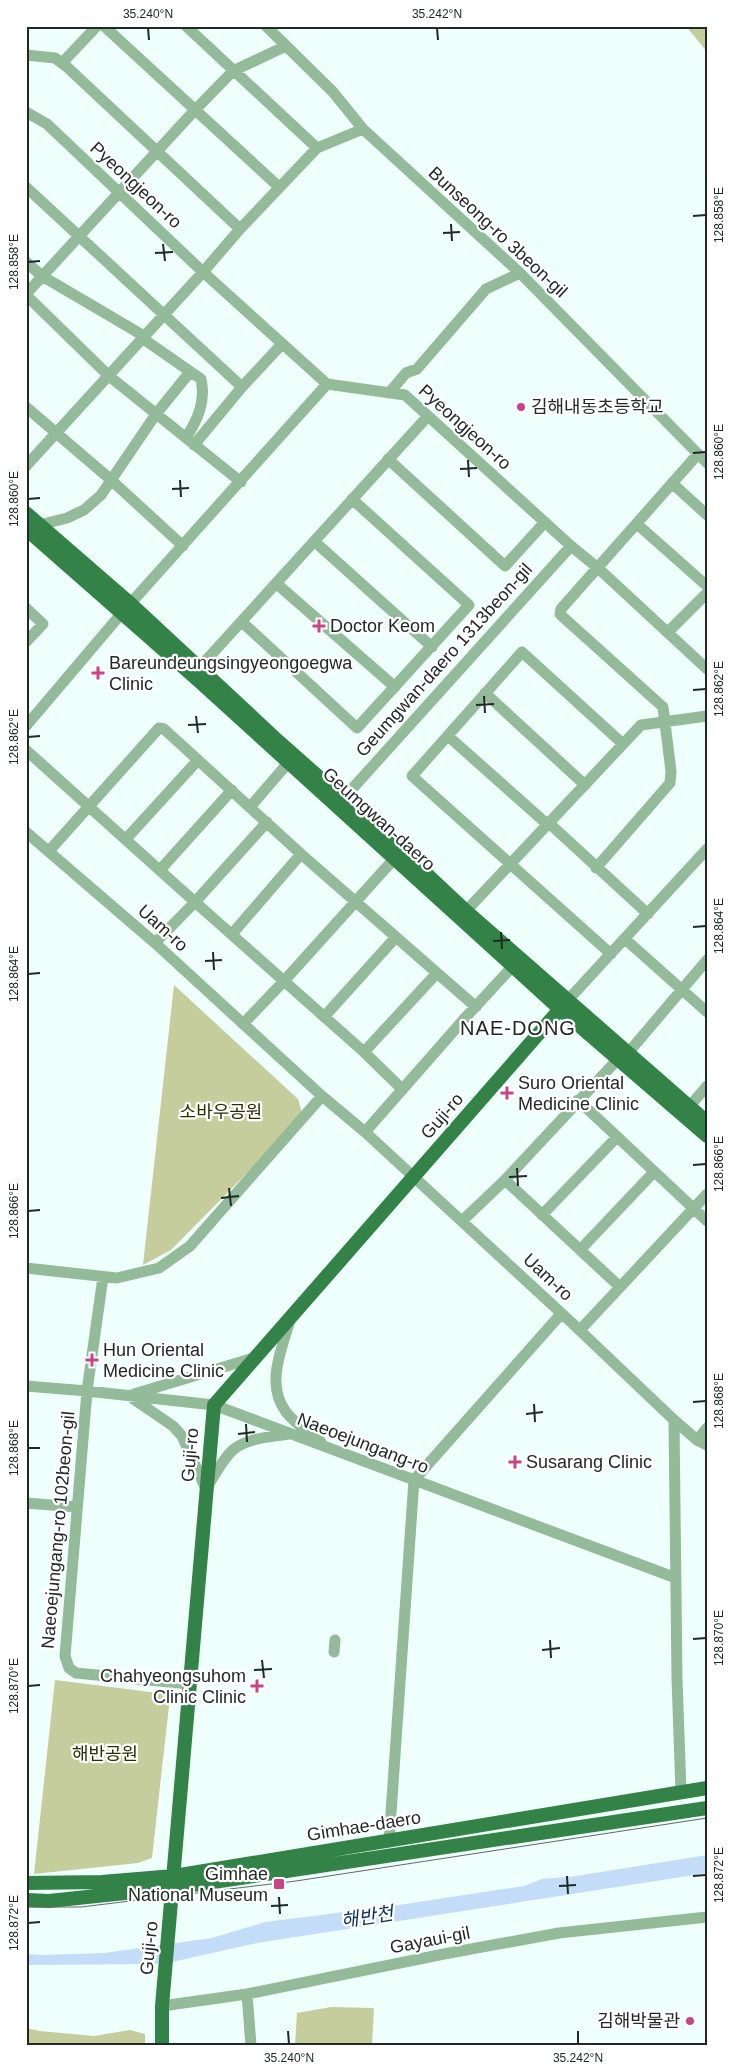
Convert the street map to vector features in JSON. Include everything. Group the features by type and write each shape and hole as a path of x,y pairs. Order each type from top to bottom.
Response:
{"main road":[{"name":"Geumgwan-daero","path":"26,513 33,527 126,609 199,681 288,763 513,966 564,1005"},
{"name":"Geumgwan-daero","path":"126,609 200,667 277,740 400,848 564,1005 623,1056 707,1136"},
{"name":"Guji-ro","path":"162,2045 162,2006 214,1405 564,1005"},
{"name":"Geumgwan-daero","path":"623,1056 707,1122"},
{"name":"Gimhae-daero","path":"26,1883 174,1882 389,1842 707,1788"},
{"name":"Gimhae-daero","path":"26,1900 49,1901 707,1808"}],"street":[{"path":"62,63 97,26"},
{"path":"104,26 194,111 279,187"},
{"path":"186,26 318,148"},
{"name":"Bunseong-ro 3beon-gil","path":"266,26 333,92 363,130 520,274 707,463"},
{"path":"241,482 109,376 26,294 233,71 286,46"},
{"path":"26,55 55,58 62,63 240,229"},
{"name":"Pyeongjeon-ro","path":"26,112 47,124 203,272 328,384 405,395 570,546 598,568 707,669"},
{"path":"26,466 57,434 240,229 318,148 363,130"},
{"path":"26,187 242,387"},
{"path":"26,262 42,276 143,337 201,379 204,392 198,420 190,441"},
{"path":"389,393 406,373 417,369 486,289 520,274"},
{"path":"190,441 282,344"},
{"path":"33,527 67,518 84,510 101,495 110,479 156,414 190,372"},
{"path":"26,726 126,609 328,384"},
{"path":"26,407 110,479 183,546"},
{"path":"200,667 428,416"},
{"path":"596,868 670,783 671,771 663,707 560,614 563,606 698,454"},
{"path":"388,459 506,566 545,522"},
{"path":"672,483 707,514"},
{"name":"Geumgwan-daero 1313beon-gil","path":"242,622 357,728 469,605 352,499"},
{"path":"637,524 707,586"},
{"path":"314,542 432,646"},
{"name":"Geumgwan-daero 1313beon-gil","path":"344,799 570,546"},
{"path":"277,584 395,687"},
{"path":"668,632 707,592"},
{"path":"26,608 43,624 26,642"},
{"path":"611,954 412,776 522,652 624,744"},
{"path":"485,694 585,785"},
{"path":"466,911 641,725 707,716"},
{"path":"49,852 159,728 164,729 251,806 301,854 476,1007"},
{"path":"448,736 648,914"},
{"path":"26,750 364,1052 402,1089"},
{"path":"126,839 198,760"},
{"path":"251,806 288,763"},
{"path":"160,870 232,790"},
{"path":"155,943 195,902 267,822"},
{"name":"Uam-ro","path":"26,832 155,943 322,1096 366,1132 580,1330 674,1420 702,1442"},
{"path":"564,1005 707,849"},
{"path":"232,934 301,854"},
{"path":"243,1024 394,859"},
{"path":"324,1017 396,937"},
{"path":"625,939 707,1012"},
{"path":"462,1221 505,1180 578,1100 623,1056 707,960"},
{"path":"366,1132 402,1089 513,966"},
{"path":"364,1052 437,973"},
{"path":"689,1107 707,1086"},
{"path":"26,1268 117,1278 160,1268 190,1246 322,1096"},
{"path":"578,1100 707,1221"},
{"path":"542,1215 616,1137"},
{"path":"580,1250 654,1172"},
{"path":"505,1180 620,1287"},
{"path":"580,1330 707,1194"},
{"name":"Naeoejungang-ro 102beon-gil","path":"103,1277 87,1391 65,1656 69,1668 84,1674 190,1684"},
{"path":"389,1842 414,1480 562,1314"},
{"path":"290,1320 275,1370 275,1382 278,1393 287,1414 328,1448"},
{"path":"128,1396 256,1357"},
{"name":"Naeoejungang-ro","path":"26,1386 214,1405 676,1578"},
{"path":"128,1396 160,1416 178,1431 206,1489"},
{"path":"674,1420 681,1791"},
{"path":"702,1442 707,1428"},
{"path":"206,1489 230,1452 242,1444 257,1439 290,1434"},
{"path":"26,1503 77,1507"},
{"name":"Gayaui-gil","path":"162,2006 247,1994 444,1954 559,1934 707,1917"},
{"path":"247,1994 251,2045"}],"green space":[{"path":"686,26 707,26 707,52"},
{"name":"소바우공원","path":"174,985 298,1099 303,1116 171,1250 143,1265"},
{"name":"해반공원","path":"55,1680 166,1694 169,1706 152,1858 138,1863 34,1874"},
{"path":"331,2007 374,2008 372,2045 295,2045 297,2013"},
{"path":"26,2028 94,2036 130,2030 145,2034 145,2045 26,2045"}],"water":[{"name":"해반천","path":"707,1855 707,1873 257,1943 163,1964 26,1965 26,1954 104,1953 212,1938 265,1922 392,1906 524,1886 542,1879 576,1876"}],"tram line":[{"path":"26,1907 81,1907 296,1881 707,1818"}],"place":[{"name":"김해내동초등학교","path":"521,407"},
{"name":"Doctor Keom","path":"319,626"},
{"name":"Bareundeungsingyeongoegwa Clinic","path":"98,673"},
{"name":"Suro Oriental Medicine Clinic","path":"507,1093"},
{"name":"Hun Oriental Medicine Clinic","path":"92,1360"},
{"name":"Susarang Clinic","path":"515,1462"},
{"name":"Chahyeongsuhom Clinic Clinic","path":"257,1686"},
{"name":"Gimhae National Museum","path":"279,1884"},
{"name":"김해박물관","path":"690,2021"}],"district":[{"name":"NAE-DONG","path":"518,1028"}]}
